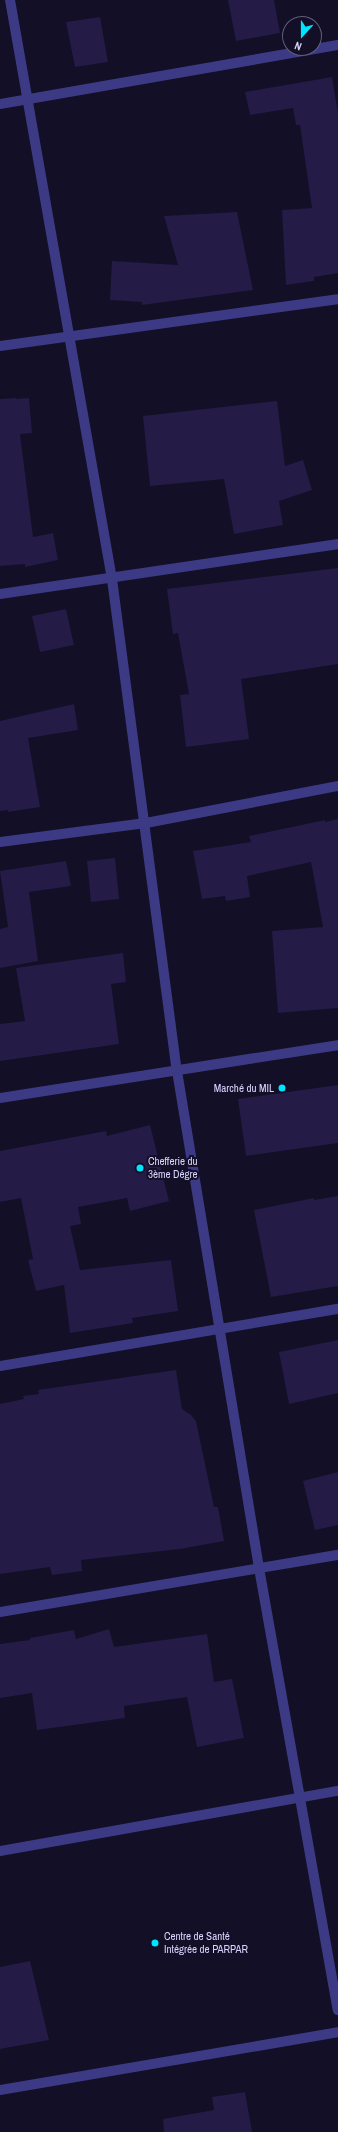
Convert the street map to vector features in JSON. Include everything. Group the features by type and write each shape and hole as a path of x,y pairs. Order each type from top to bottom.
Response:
{"street":[{"path":"10,0 112,579 146,823 177,1071 221,1328 259,1568 338,2010"},
{"path":"0,104 338,45"},
{"path":"0,346 70,335 338,299"},
{"path":"0,594 112,579 338,544"},
{"path":"0,842 146,823 338,786"},
{"path":"0,1098 338,1045"},
{"path":"0,1366 338,1309"},
{"path":"0,1612 338,1555"},
{"path":"0,1851 338,1791"},
{"path":"0,2090 338,2032"}],"building":[{"path":"228,0 274,0 280,33 236,41"},
{"path":"100,17 108,62 75,67 66,22"},
{"path":"332,77 338,113 338,273 314,277 314,281 286,285 282,210 312,208 300,125 296,125 293,108 250,115 245,92"},
{"path":"237,212 253,290 142,305 142,302 110,300 112,261 178,265 164,216"},
{"path":"29,398 32,433 20,434 33,537 53,533 58,560 25,567 25,564 0,566 0,399"},
{"path":"277,401 285,466 303,460 312,490 279,501 283,525 234,534 224,479 150,486 143,416"},
{"path":"338,568 338,664 241,679 249,739 186,747 180,695 189,694 178,633 173,634 167,589"},
{"path":"66,609 74,645 40,652 32,616"},
{"path":"74,704 78,730 28,738 40,807 8,812 8,810 0,811 0,721"},
{"path":"338,819 338,1008 278,1013 272,931 323,927 311,862 247,876 250,897 226,901 225,896 202,899 193,851 251,842 249,836 325,820 325,822"},
{"path":"115,858 119,899 91,902 87,861"},
{"path":"66,861 71,886 29,892 38,961 0,968 0,929 8,927 0,871"},
{"path":"123,953 126,982 111,984 119,1044 0,1061 0,1024 25,1021 16,968"},
{"path":"338,1085 338,1143 246,1156 238,1099"},
{"path":"150,1125 169,1201 130,1211 127,1198 78,1207 81,1224 70,1226 80,1270 171,1260 178,1311 132,1318 133,1323 70,1333 64,1285 36,1291 28,1260 33,1259 21,1198 0,1202 0,1151 106,1131 107,1136"},
{"path":"338,1196 338,1286 271,1297 254,1210 314,1198 314,1200"},
{"path":"338,1340 338,1393 289,1404 279,1352"},
{"path":"176,1370 182,1409 191,1415 196,1421 214,1507 218,1507 224,1541 180,1549 81,1560 82,1571 52,1575 50,1567 0,1574 0,1404 24,1399 23,1396 39,1394 38,1390"},
{"path":"338,1472 338,1525 315,1530 303,1481"},
{"path":"109,1629 114,1647 207,1634 214,1682 232,1679 244,1738 197,1747 187,1697 124,1706 125,1718 37,1730 32,1693 0,1698 0,1644 30,1640 30,1638 74,1630 76,1639"},
{"path":"30,1961 49,2040 0,2049 0,1967"},
{"path":"245,2092 252,2132 164,2132 163,2119 214,2110 212,2097"}],"place":[{"name":"Marché du MIL","path":"282,1088"},
{"name":"Chefferie du 3ème Dégre","path":"140,1168"},
{"name":"Centre de Santé Intégrée de PARPAR","path":"155,1943"}]}
